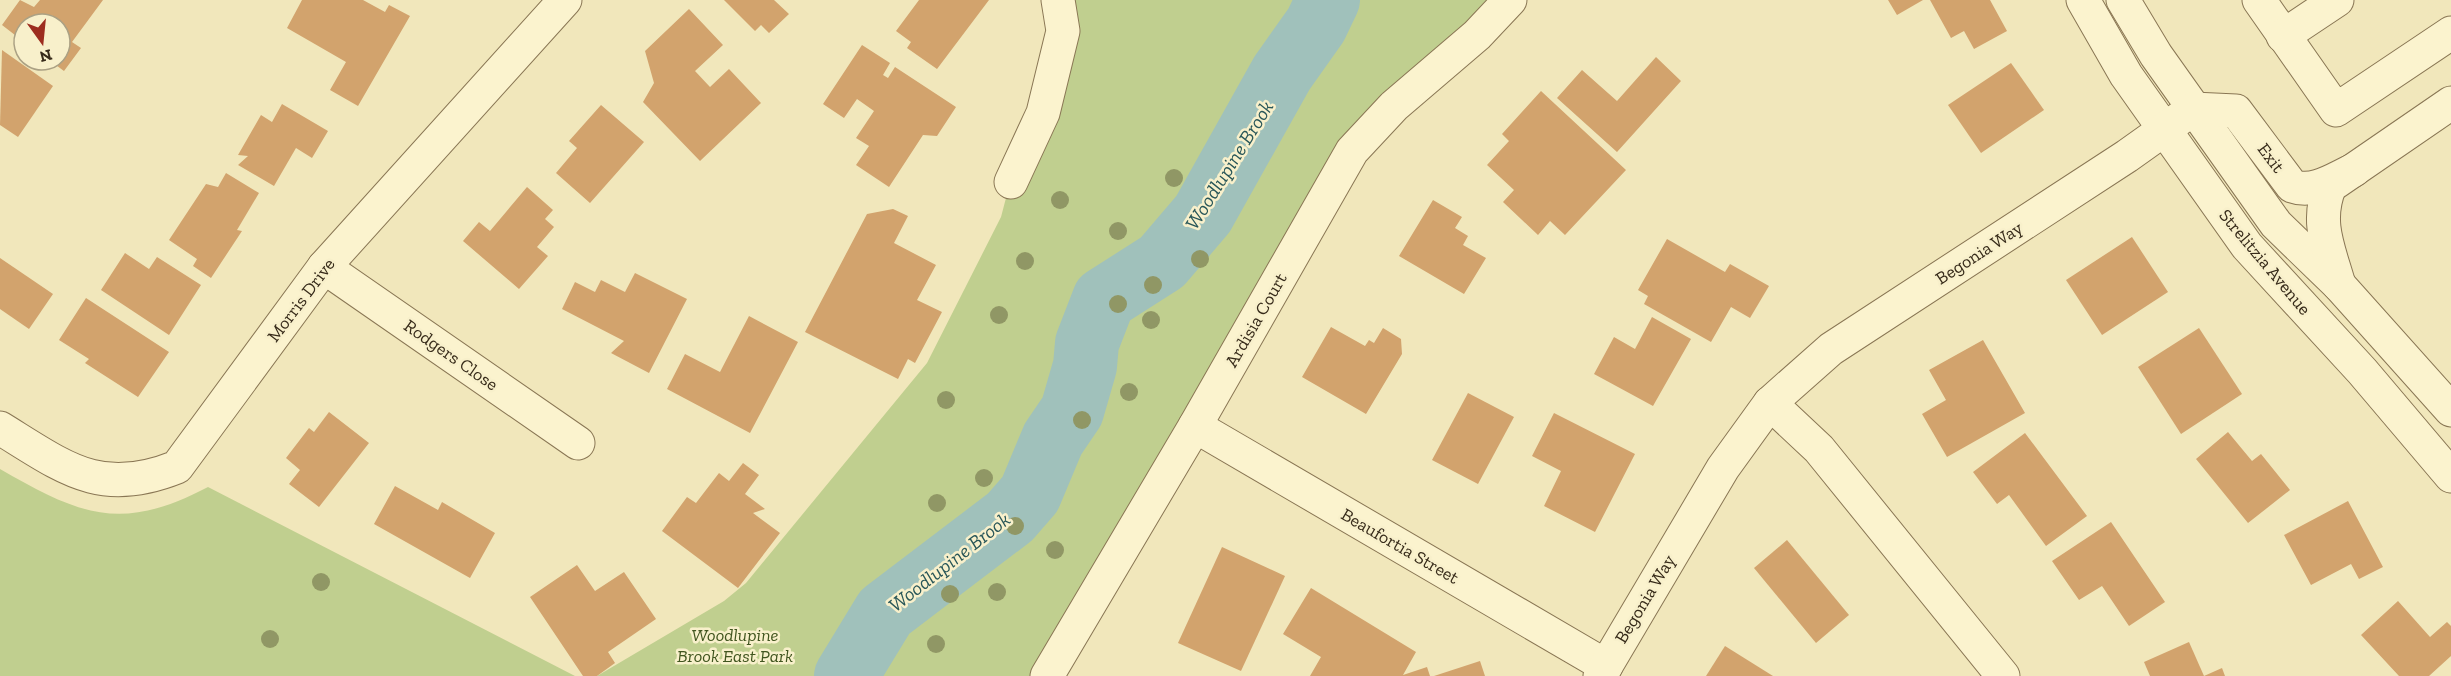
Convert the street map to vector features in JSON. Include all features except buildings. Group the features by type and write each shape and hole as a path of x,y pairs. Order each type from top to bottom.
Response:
{"street":[{"name":"Morris Drive","path":"0,428 58,463 96,479 119,481 148,478 177,467 324,267 565,0"},
{"path":"1011,182 1043,113 1063,31 1058,0"},
{"name":"Ardisia Court","path":"1047,676 1195,426 1352,151 1394,106 1477,35 1510,0"},
{"name":"Strelitzia Avenue","path":"2083,0 2126,75 2247,246 2362,371 2451,476"},
{"name":"Strelitzia Avenue","path":"2123,0 2156,55 2276,224 2340,286 2451,410"},
{"path":"2259,0 2336,110 2451,33"},
{"path":"2283,36 2337,0"},
{"path":"2247,246 2451,103"},
{"name":"Begonia Way","path":"1603,671 1723,468 1770,403 1831,348 2092,180 2193,108"},
{"name":"Exit","path":"2193,108 2236,111 2292,186 2304,190 2342,178"},
{"path":"2340,286 2322,223 2324,200 2342,178"},
{"name":"Rodgers Close","path":"324,267 578,443"},
{"path":"1770,403 1818,449 2003,676"},
{"name":"Beaufortia Street","path":"1195,426 1603,671"}],"green space":[{"name":"Woodlupine Brook East Park","path":"1058,0 1506,0 1352,151 1047,676 597,676 724,601 746,583 927,363 1001,217"},
{"path":"0,469 54,498 101,512 125,514 150,510 208,487 575,676 0,676"}],"waterway":[{"name":"Woodlupine Brook","path":"846,676 885,612 1010,517 1030,494 1053,439 1072,411 1085,366 1087,343 1104,299 1162,262 1203,214 1282,73 1316,25 1328,0"}]}
